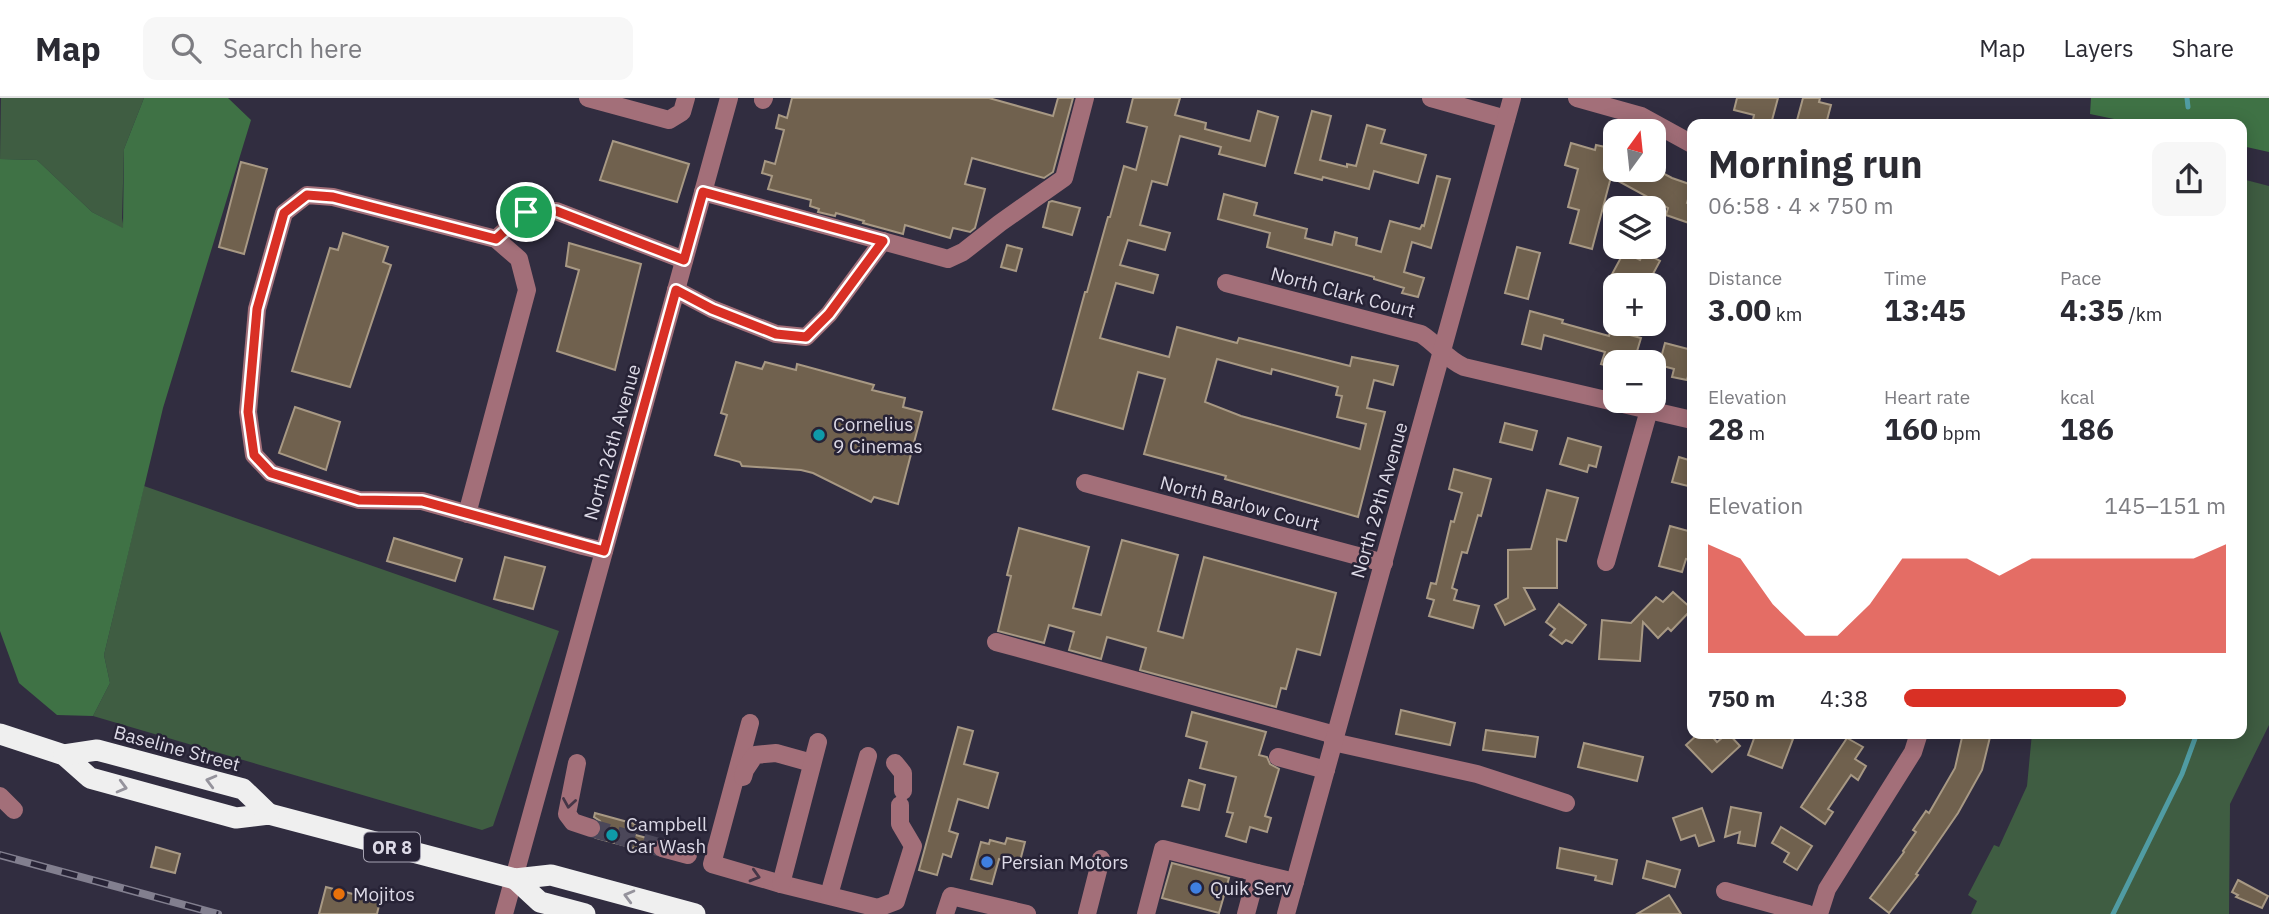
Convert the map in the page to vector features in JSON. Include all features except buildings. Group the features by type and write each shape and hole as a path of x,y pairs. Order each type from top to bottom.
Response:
{"highway":[{"name":"Baseline Street","path":"0,734 64,755 90,778 236,818 269,814 515,879 551,875 695,914"},
{"name":"Baseline Street","path":"64,755 97,750 243,789 269,814"},
{"name":"Baseline Street","path":"515,879 540,902 586,914"}],"street":[{"path":"588,98 669,120 682,112 686,98"},
{"name":"North 26th Avenue","path":"505,914 729,98"},
{"path":"703,192 948,259 963,252 1064,178 1085,98"},
{"path":"1430,98 1506,119"},
{"name":"North 29th Avenue","path":"1286,914 1512,98"},
{"path":"1577,98 1641,116 1687,141"},
{"path":"467,514 527,290 519,259 496,239 333,197 307,195 284,213 257,309 248,412 254,455 271,473 359,500 422,501 467,514 604,551"},
{"path":"496,239 526,212 556,211 684,260"},
{"path":"676,290 712,309 776,334 806,337 829,314 883,241"},
{"name":"North Clark Court","path":"1226,283 1421,334 1453,362 1464,366 1603,399"},
{"path":"1606,562 1648,413"},
{"name":"North Clark Court","path":"1662,413 1687,419"},
{"name":"North Barlow Court","path":"1085,484 1384,563"},
{"path":"996,642 1334,738 1477,774 1566,803"},
{"path":"750,723 712,864 781,884 878,908 896,901 913,846 900,824 903,773 895,763"},
{"path":"1819,914 1827,889 1913,752 1917,739"},
{"path":"781,884 818,742"},
{"path":"714,856 728,838 745,770 755,755 776,753 812,763"},
{"path":"829,895 867,756"},
{"path":"1278,757 1326,770"},
{"path":"577,763 566,814 573,822 591,828"},
{"path":"0,796 14,810 0,812"},
{"path":"662,848 688,855"},
{"path":"1146,914 1163,849 1295,882"},
{"path":"1087,914 1101,859"},
{"path":"1246,914 1257,873"},
{"path":"1725,891 1808,914"},
{"path":"945,914 951,896 1027,914"}],"green space":[{"path":"1,98 144,98 124,149 124,229 92,212 37,160 0,159"},
{"path":"144,98 228,98 251,120 163,408 104,655 110,683 93,716 57,715 19,683 0,631 0,159 37,160 92,212 123,228 124,149"},
{"path":"2091,98 2269,98 2269,152 2247,147 2247,119 2114,119 2090,114"},
{"path":"2247,180 2269,186 2269,725 2230,804 2229,914 1971,914 1977,901 1968,895 1994,845 1999,847 2027,786 2031,739 2247,739"},
{"path":"144,486 559,631 493,826 482,830 93,716 110,683 104,655"}],"waterway":[{"path":"2187,98 2188,107"},
{"path":"2113,914 2182,774 2195,739"}],"tunnel":[{"path":"591,828 662,848"}],"railway":[{"path":"0,855 218,914"}],"place":[{"name":"Cornelius 9 Cinemas","path":"819,435"},
{"name":"Campbell Car Wash","path":"612,835"},
{"name":"Persian Motors","path":"987,862"},
{"name":"Quik Serv","path":"1196,888"},
{"name":"Mojitos","path":"339,894"}],"route":[{"path":"703,192 883,241 829,314 806,337 776,334 712,309 676,290 604,551 422,501 359,500 271,473 254,455 248,412 257,309 284,213 307,195 333,197 496,239 526,212 556,211 684,260 703,192"}]}
